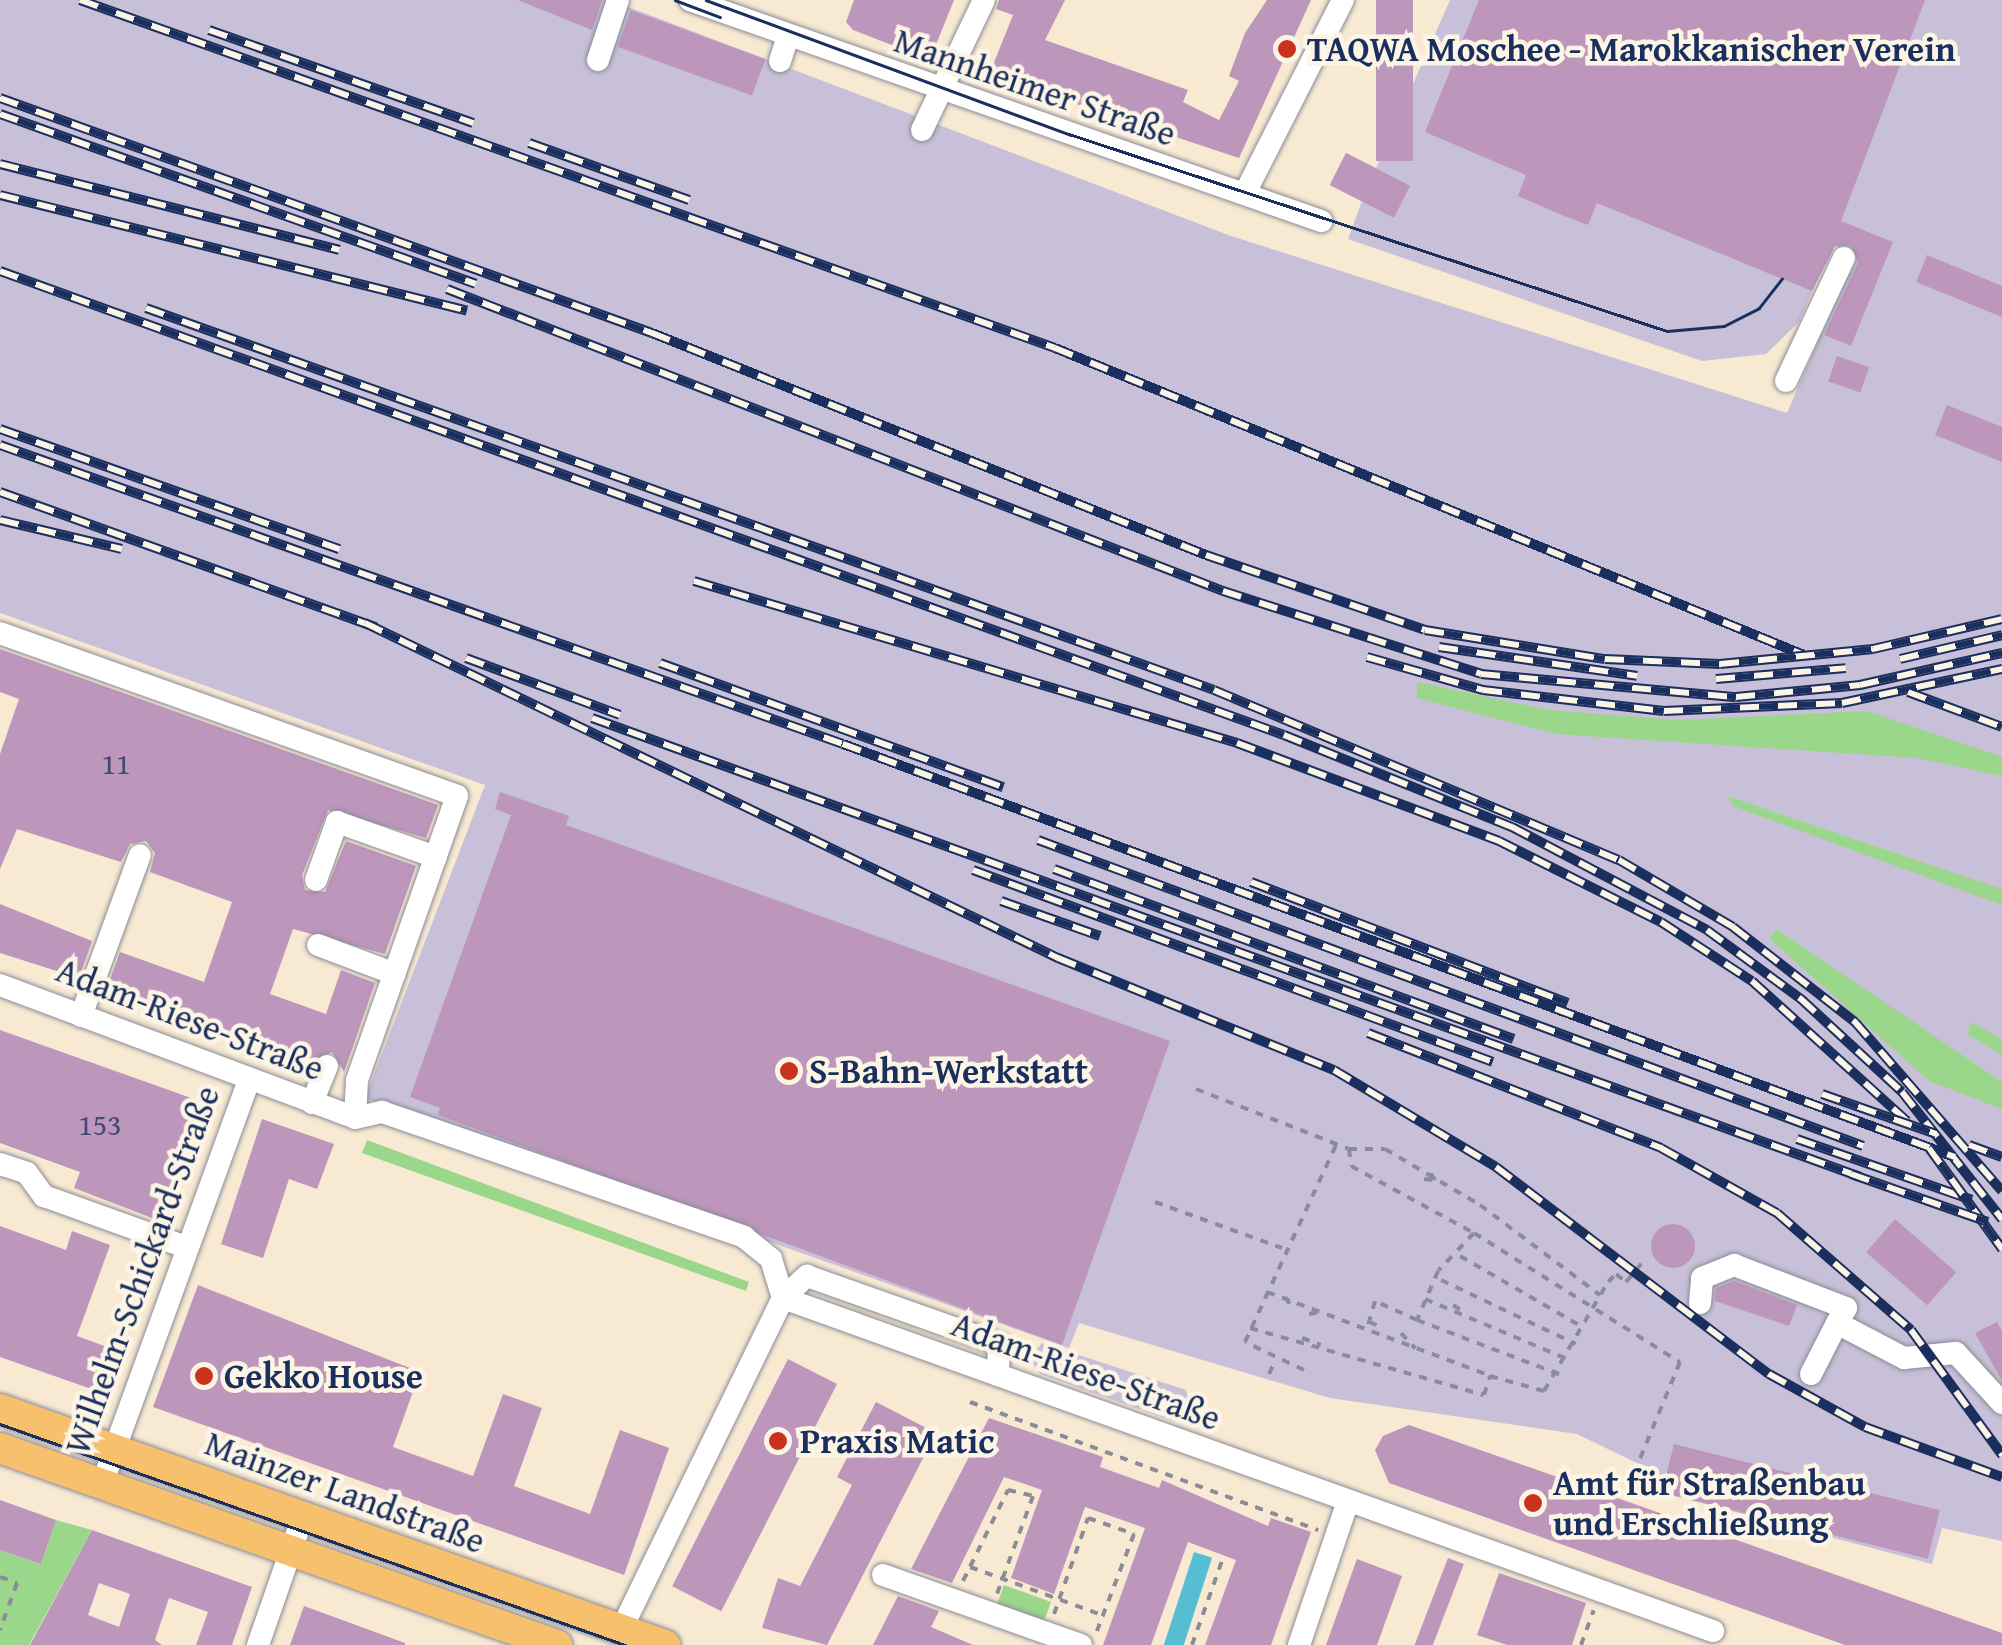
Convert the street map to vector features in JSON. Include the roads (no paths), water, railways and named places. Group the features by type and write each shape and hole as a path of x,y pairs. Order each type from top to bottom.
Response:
{"main road":[{"name":"Mainzer Landstraße","path":"0,1409 665,1645"},
{"name":"Mainzer Landstraße","path":"0,1448 556,1645"}],"street":[{"path":"598,60 618,0"},
{"name":"Mannheimer Straße","path":"690,0 940,92 1246,191 1321,221"},
{"path":"922,130 984,0"},
{"path":"1246,191 1343,0"},
{"path":"780,61 788,36"},
{"path":"1786,381 1844,258"},
{"path":"0,633 457,796 357,1080 355,1118"},
{"path":"316,880 337,822 436,857"},
{"path":"81,1016 140,854"},
{"path":"318,945 395,974"},
{"name":"Adam-Riese-Straße","path":"0,985 355,1118 382,1112 744,1238 772,1259 783,1298 1347,1504 1713,1631"},
{"path":"312,1102 327,1066"},
{"name":"Wilhelm-Schickard-Straße","path":"102,1484 249,1080"},
{"path":"0,1164 27,1173 44,1196 186,1247"},
{"path":"1700,1303 1702,1278 1734,1265 1846,1308 1811,1374"},
{"path":"621,1630 783,1298"},
{"path":"1836,1323 1904,1358 1956,1353 2002,1402"},
{"path":"1299,1645 1347,1504"},
{"path":"258,1645 302,1516"},
{"path":"883,1576 1082,1645"}],"water":[{"path":"1194,1552 1212,1558 1184,1645 1164,1645"}],"tram line":[{"path":"675,0 720,17"},
{"path":"706,0 1069,134 1667,331 1724,326 1759,308 1782,279"},
{"path":"0,1424 625,1645"}],"railway":[{"path":"80,0 1055,348 1804,655"},
{"path":"209,30 473,123"},
{"path":"0,98 652,333 1206,555 1425,630 1605,659 1720,664 1873,649 2002,619"},
{"path":"0,114 476,284"},
{"path":"529,143 689,200"},
{"path":"0,164 339,250"},
{"path":"0,195 467,311"},
{"path":"0,271 1284,735 1512,827 1707,930 1801,999 1902,1092 2002,1219"},
{"path":"447,289 1223,591 1481,674 1736,697 1860,685 2002,653"},
{"path":"146,308 1214,690 1619,860 1733,927 1855,1022 2002,1191"},
{"path":"0,429 339,549"},
{"path":"0,445 843,744 1955,1157"},
{"path":"0,492 376,627"},
{"path":"0,520 122,549"},
{"path":"694,581 1237,743 1499,841 1661,922 1752,981 1907,1121"},
{"path":"365,623 1058,958 1334,1070 1496,1167 1769,1374 1865,1427 2002,1477"},
{"path":"1900,659 2002,635"},
{"path":"1439,647 1637,676"},
{"path":"1367,657 1483,690 1664,711 1842,703 2002,669"},
{"path":"466,658 620,715"},
{"path":"660,663 1003,787"},
{"path":"1716,679 1846,668"},
{"path":"1908,692 2002,727"},
{"path":"592,718 1861,1177"},
{"path":"1038,840 1863,1146"},
{"path":"1054,869 1514,1039"},
{"path":"973,870 1493,1062"},
{"path":"1251,882 1568,1003"},
{"path":"1001,901 1100,936"},
{"path":"1368,1033 1661,1148 1777,1213 1911,1330 2002,1455"},
{"path":"1822,1094 1936,1134"},
{"path":"1797,1139 1972,1200"},
{"path":"1969,1145 2002,1157"},
{"path":"1929,1148 2002,1249"},
{"path":"1851,1174 1988,1222"}],"place":[{"name":"TAQWA Moschee - Marokkanischer Verein","path":"1287,49"},
{"name":"S-Bahn-Werkstatt","path":"789,1071"},
{"name":"Gekko House","path":"204,1376"},
{"name":"Praxis Matic","path":"778,1441"},
{"name":"Amt für Straßenbau und Erschließung","path":"1533,1503"}]}
